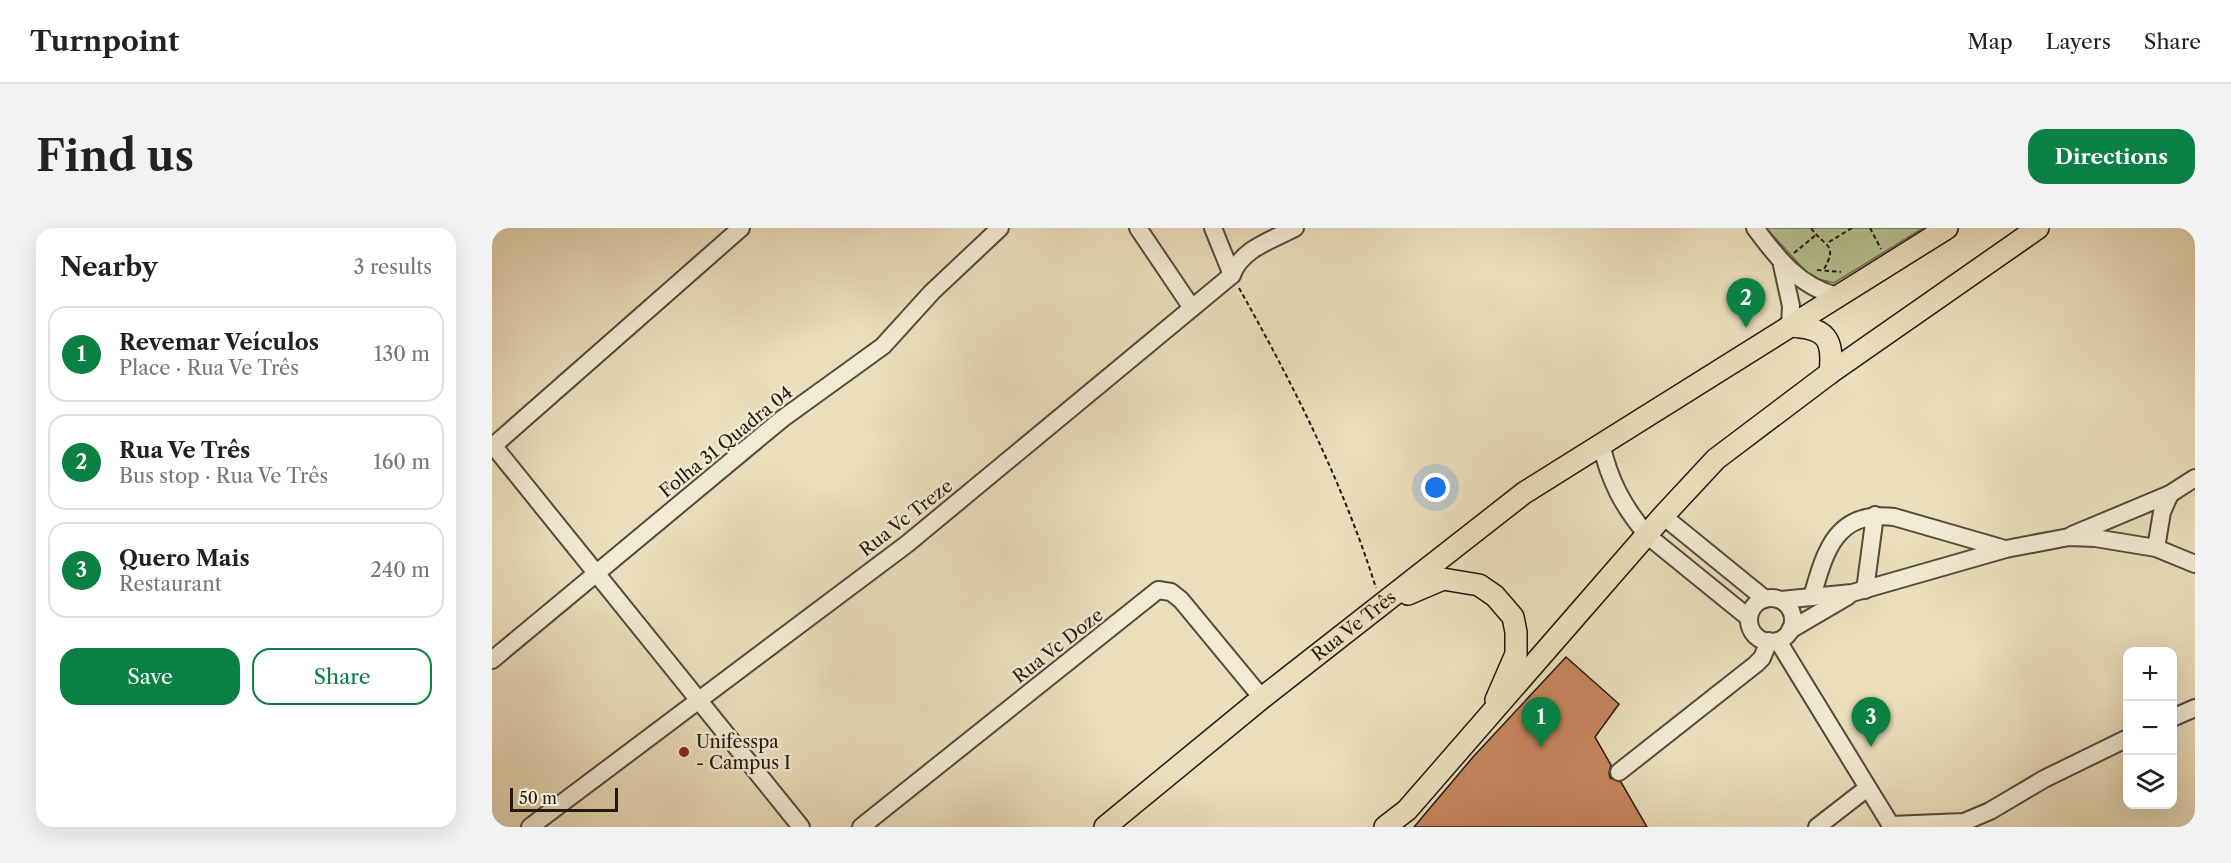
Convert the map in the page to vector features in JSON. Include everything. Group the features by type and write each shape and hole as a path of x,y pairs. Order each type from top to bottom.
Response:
{"main road":[{"name":"Rua Ve Três","path":"1105,827 1263,698 1524,493 1947,228"},
{"path":"1385,827 1405,818 1663,516 1716,459 1830,373 2038,228"},
{"path":"1790,326 1806,327 1821,332 1828,339 1832,348 1830,373"},
{"path":"1382,606 1443,579 1479,585 1495,597 1513,617 1516,654 1489,717"}],"street":[{"path":"741,228 492,446 801,827"},
{"name":"Folha 31 Quadra 04","path":"492,660 782,419 884,346 932,292 1000,228"},
{"path":"1138,228 1192,308"},
{"path":"1213,228 1232,275"},
{"name":"Rua Vc Treze","path":"530,827 907,544 1232,275 1236,263 1249,251 1295,228"},
{"path":"1755,228 1818,291 1837,296"},
{"path":"1788,259 1790,326"},
{"path":"1601,443 1608,474 1620,499 1648,536 1749,618 1754,634 1779,637 1858,592 1875,515"},
{"path":"1749,618 1752,609 1773,599 1858,592 2006,549 2069,537 2170,494 2195,478"},
{"path":"2156,548 2162,512 2170,494"},
{"path":"1812,597 1834,539 1847,525 1860,518 1875,515 1894,517 2006,549"},
{"path":"1619,772 1756,664 1779,637 1792,613 1663,516"},
{"path":"2069,537 2113,540 2156,548 2195,564"},
{"name":"Rua Vc Doze","path":"861,827 1158,590 1171,592 1181,600 1263,698"},
{"path":"1779,637 1866,789 1891,826 1962,824 1990,811 2044,779 2123,740"},
{"path":"2177,716 2195,708"},
{"path":"1817,827 1866,789"}],"path":[{"path":"1811,228 1828,243 1830,255 1823,271"},
{"path":"1828,243 1852,228"},
{"path":"1870,228 1880,249"},
{"path":"1788,259 1817,234"},
{"path":"1786,246 1788,259"},
{"path":"1788,259 1799,258"},
{"path":"1812,268 1839,273 1847,270"},
{"path":"1232,275 1283,368 1357,527 1382,606"}],"green space":[{"path":"1766,228 1923,228 1834,283 1811,277"}],"building":[{"path":"1566,657 1619,704 1595,737 1611,765 1610,778 1621,782 1647,827 1414,827 1473,757"}],"place":[{"name":"Rua Ve Três","path":"1746,328"},
{"name":"Revemar Veículos","path":"1541,747"},
{"name":"Quero Mais","path":"1871,747"},
{"name":"Unifesspa - Campus I","path":"684,752"}]}
